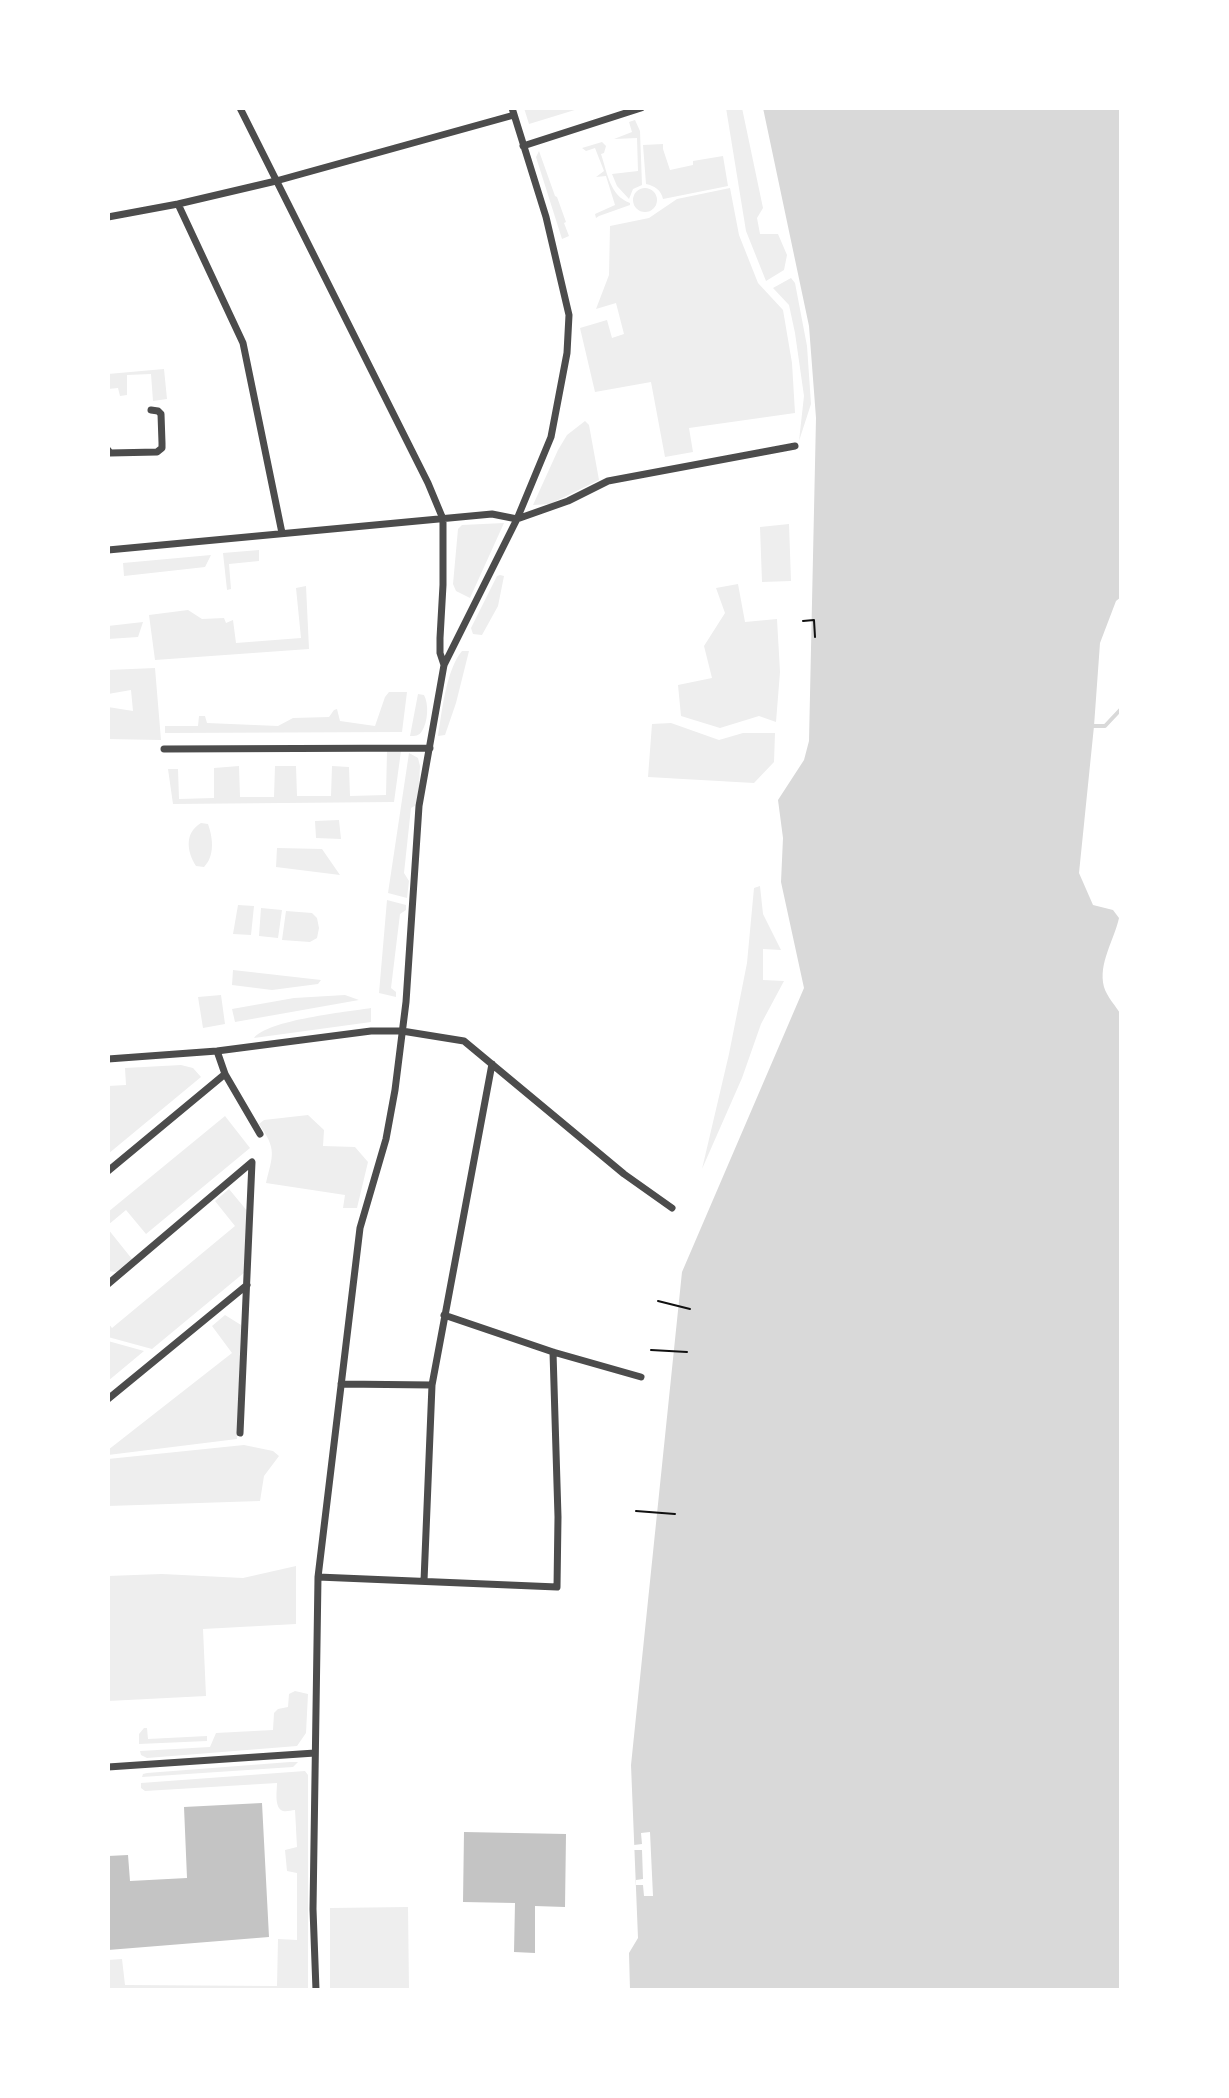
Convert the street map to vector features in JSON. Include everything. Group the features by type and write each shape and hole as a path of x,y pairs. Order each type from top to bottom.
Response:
{"street":[{"path":"240,108 428,483 443,519 440,653 444,665"},
{"path":"523,146 641,108"},
{"path":"108,217 276,181 513,112 546,217 569,315 567,353 551,437 517,519 444,665 419,806 402,1031 386,1139 360,1228 318,1577 313,1909 316,1990"},
{"path":"178,204 243,343 282,533"},
{"path":"108,450 110,453 157,452 162,448 161,414 151,410"},
{"path":"108,550 492,514 517,519 568,501 608,481 795,446"},
{"path":"164,749 430,748"},
{"path":"108,1059 217,1051 371,1031 402,1031 464,1041 624,1174 672,1208"},
{"path":"217,1051 225,1074 260,1134"},
{"path":"424,1581 432,1385 492,1064"},
{"path":"108,1171 225,1074"},
{"path":"108,1284 252,1162 240,1433"},
{"path":"108,1399 247,1285"},
{"path":"444,1315 553,1352 641,1377"},
{"path":"318,1577 557,1587 553,1352"},
{"path":"341,1384 432,1385"},
{"path":"108,1767 315,1753"}],"path":[{"path":"803,621 814,620 815,637"},
{"path":"658,1301 690,1309"},
{"path":"651,1350 687,1352"},
{"path":"636,1511 675,1514"}],"shaded area":[{"path":"524,108 578,108 578,109 529,124"},
{"path":"726,108 742,108 763,208 757,218 760,234 778,234 787,255 784,270 766,281 746,231"},
{"path":"763,108 1121,108 1121,597 1116,601 1100,643 1079,873 1093,905 1113,910 1119,918 1105,961 1103,978 1105,991 1121,1015 1121,1990 630,1990 629,1953 638,1938 631,1765 682,1272 804,988 781,882 783,838 778,800 804,760 809,741 816,418 809,326"},
{"path":"635,120 640,131 642,185 633,189 629,199 617,186 612,174 638,171 637,138 614,139 632,132 629,122"},
{"path":"602,142 606,146 601,154 610,183 630,205 596,218 595,214 615,205 606,176 596,177 604,171 595,148 586,151 582,148"},
{"path":"663,144 670,170 693,165 693,161 723,156 728,186 663,199 657,189 646,184 643,145"},
{"path":"539,151 566,222 569,236 562,239 536,157"},
{"path":"645,188 656,195 657,200 650,211 645,212 634,205 633,200 640,189"},
{"path":"730,188 739,235 758,283 783,310 792,363 795,413 689,428 693,452 665,457 651,382 595,392 580,328 607,320 612,338 624,334 616,303 596,309 609,275 610,226 649,218 677,199"},
{"path":"791,278 795,283 807,346 811,404 799,441 804,396 795,333 789,305 773,288"},
{"path":"164,369 167,399 153,401 151,374 127,375 127,395 120,396 118,388 108,389 108,374"},
{"path":"585,421 589,425 599,480 550,504 533,505 567,435"},
{"path":"504,523 470,598 456,591 453,584 458,529 462,525"},
{"path":"789,524 791,581 762,582 760,527"},
{"path":"259,550 259,561 229,564 231,589 227,590 223,553"},
{"path":"211,555 205,567 124,576 123,563"},
{"path":"500,575 504,576 498,606 482,635 473,634 471,628"},
{"path":"738,584 745,622 777,619 780,672 776,722 759,716 720,728 681,716 678,685 712,678 704,646 725,613 716,588"},
{"path":"306,586 309,649 155,660 149,615 188,610 202,619 224,618 226,623 233,620 236,643 301,638 296,588"},
{"path":"143,622 138,637 108,639 108,626"},
{"path":"462,651 469,651 456,703 445,735 438,736 448,680"},
{"path":"155,668 161,740 108,739 108,707 133,711 131,690 108,694 108,670"},
{"path":"389,692 407,692 402,732 165,733 165,726 198,726 199,716 205,716 207,723 278,726 293,718 329,717 337,709 340,721 375,726"},
{"path":"418,694 426,699 427,718 421,733 410,736"},
{"path":"671,723 719,740 743,733 775,733 774,762 754,783 648,777 652,724"},
{"path":"387,751 401,751 394,802 173,804 168,769 178,769 179,799 214,798 214,768 239,766 240,797 274,797 275,766 296,766 297,796 331,796 332,766 349,767 350,796 386,795"},
{"path":"409,753 418,758 420,766 418,804 411,808 404,873 409,881 407,898 388,893"},
{"path":"339,820 341,839 316,838 315,821"},
{"path":"201,823 208,824 212,841 210,858 204,867 196,866 189,849 192,832"},
{"path":"277,848 322,849 340,875 276,867"},
{"path":"760,886 763,914 781,950 763,949 763,980 784,981 761,1024 742,1078 702,1169 747,963 754,888"},
{"path":"387,900 406,905 406,910 400,914 391,988 396,992 396,997 379,993"},
{"path":"238,905 254,906 251,935 233,934"},
{"path":"261,908 282,910 278,938 259,936"},
{"path":"286,911 312,913 317,918 319,928 317,938 310,942 282,940"},
{"path":"233,970 321,980 318,984 272,990 232,985"},
{"path":"221,995 225,1024 203,1028 198,997"},
{"path":"345,995 359,1000 235,1022 232,1009 294,998"},
{"path":"371,1008 371,1022 254,1038 275,1026"},
{"path":"181,1065 193,1068 201,1077 108,1154 108,1086 126,1085 125,1068"},
{"path":"308,1115 324,1130 323,1146 355,1147 368,1162 357,1208 343,1208 345,1195 266,1183 272,1152 259,1124 264,1120"},
{"path":"225,1116 250,1148 146,1234 126,1210 108,1225 108,1212"},
{"path":"229,1189 248,1212 245,1272 152,1349 108,1337 108,1323 112,1328 235,1226 215,1201"},
{"path":"108,1229 132,1259 116,1272 108,1271"},
{"path":"225,1315 241,1325 237,1439 108,1455 108,1450 232,1353 212,1326"},
{"path":"108,1341 144,1351 108,1381"},
{"path":"244,1445 273,1451 279,1456 264,1476 260,1501 108,1506 108,1459"},
{"path":"296,1566 296,1624 203,1629 206,1696 108,1701 108,1576 162,1574 243,1578"},
{"path":"295,1691 308,1694 306,1733 297,1746 147,1758 141,1755 140,1751 210,1747 216,1733 273,1730 274,1713 288,1707 289,1694"},
{"path":"147,1728 148,1739 207,1736 207,1741 139,1744 139,1734"},
{"path":"298,1762 293,1767 142,1777 147,1773"},
{"path":"305,1771 308,1775 308,1990 108,1990 108,1960 122,1959 125,1985 277,1986 278,1939 297,1940 297,1873 287,1871 285,1850 297,1847 295,1810 283,1811 278,1806 277,1783 145,1791 141,1783"},
{"path":"408,1907 409,1990 330,1990 330,1908"}],"pier":[{"path":"650,1832 653,1896 644,1896 643,1885 636,1885 636,1880 643,1879 642,1850 634,1850 634,1845 642,1844 641,1833"}],"building":[{"path":"262,1803 269,1937 108,1950 108,1856 128,1855 130,1881 187,1878 184,1807"},
{"path":"464,1832 566,1834 565,1907 535,1906 535,1953 514,1952 515,1903 463,1902"}],"waterway":[{"path":"1092,726 1105,726 1121,709"}]}
